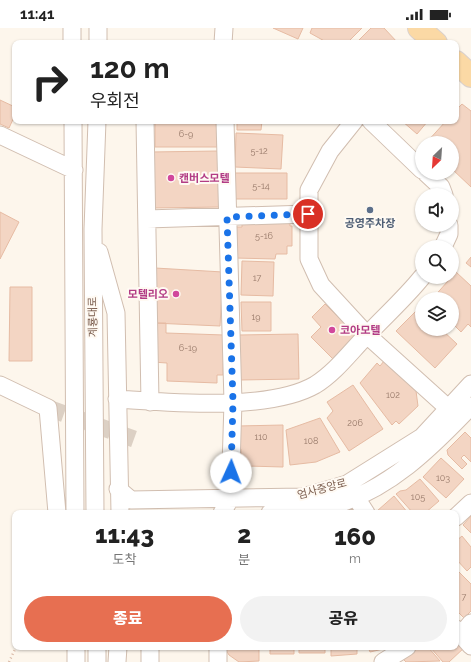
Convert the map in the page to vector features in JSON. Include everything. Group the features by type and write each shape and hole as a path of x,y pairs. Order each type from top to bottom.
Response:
{"main road":[{"path":"459,65 471,76"}],"street":[{"path":"72,28 72,40"},
{"path":"98,28 98,40"},
{"path":"223,40 224,28"},
{"name":"계룡대로","path":"73,124 75,510"},
{"name":"계룡대로","path":"95,510 93,229 97,124"},
{"path":"145,124 150,402"},
{"path":"225,124 233,402 226,506"},
{"path":"352,124 330,151 309,190 309,259 321,285 367,334 454,413"},
{"path":"374,124 415,163"},
{"path":"0,135 74,170"},
{"path":"433,180 441,188"},
{"path":"147,220 308,214"},
{"path":"93,229 116,313 118,489 120,510"},
{"path":"117,399 150,402 233,402 283,397 315,385 338,366 415,284"},
{"path":"0,384 48,408 57,510"},
{"name":"엄사중앙로","path":"118,489 131,500 226,506 351,491 383,482 417,459 434,444 471,384"},
{"name":"엄사중앙로","path":"454,413 471,406"},
{"path":"351,491 364,510"},
{"name":"엄사중앙로","path":"310,510 331,506 351,491"},
{"path":"459,514 471,503"},
{"path":"76,650 76,662"},
{"path":"97,650 97,662"},
{"path":"117,662 118,650"},
{"path":"150,650 150,662"},
{"path":"218,650 218,662"},
{"path":"383,662 401,650"}],"path":[{"path":"9,662 15,650"}],"building":[{"path":"273,28 303,28 298,39"},
{"path":"312,28 362,28 350,40 323,40 310,33"},
{"path":"371,28 384,28 395,40 359,40"},
{"path":"0,100 12,106 12,122 9,128 0,124"},
{"path":"462,104 471,111 471,187 459,176 459,136 432,136 443,124 459,124 459,107"},
{"path":"155,124 217,124 217,147 155,147"},
{"path":"237,124 262,124 261,130 237,130"},
{"path":"405,124 425,124 417,134"},
{"path":"236,133 283,135 281,169 235,167"},
{"path":"218,151 220,207 152,208 151,152"},
{"path":"235,173 287,173 287,199 235,199"},
{"path":"0,212 19,222 0,259"},
{"path":"290,217 290,226 292,226 292,246 287,246 287,254 276,254 275,259 235,258 236,227 242,227 242,220"},
{"path":"471,257 471,267 466,263"},
{"path":"242,261 274,262 273,296 241,295"},
{"path":"155,268 223,272 220,326 153,323"},
{"path":"459,275 471,286 471,327 468,324 461,332 459,330 459,292 438,292 445,284 459,284"},
{"path":"10,287 32,287 32,361 9,361"},
{"path":"241,302 271,302 271,331 242,331"},
{"path":"325,304 356,335 333,359 311,337 321,327 312,317"},
{"path":"415,312 415,336 448,336 457,344 435,368 396,331"},
{"path":"153,323 166,323 166,333 224,335 223,375 217,375 217,383 167,381 167,363 152,362"},
{"path":"298,334 299,379 240,380 239,335"},
{"path":"384,361 416,391 418,406 399,424 396,421 392,425 360,383 377,363 380,366"},
{"path":"353,385 383,429 349,451 327,418 333,411 327,402"},
{"path":"320,418 340,452 316,462 290,465 286,430"},
{"path":"283,425 283,467 247,466 241,462 241,449 237,448 238,426"},
{"path":"465,432 471,438 471,462 464,455 461,458 467,464 462,469 448,455 447,450"},
{"path":"441,458 464,479 446,498 423,477"},
{"path":"420,479 439,501 428,510 410,510 396,494 400,491 406,490"},
{"path":"394,496 406,510 378,510"},
{"path":"471,516 471,533 463,525"},
{"path":"462,536 471,547 471,567 467,571 459,562 459,538"},
{"path":"459,572 471,584 471,611 464,618 459,613"},
{"path":"459,640 465,647 449,662 443,662 433,650 459,650"},
{"path":"226,650 259,650 259,661 239,662 229,655"},
{"path":"270,650 294,650 294,654 270,654"},
{"path":"299,650 325,650 325,653 299,653"},
{"path":"331,650 357,650 357,654 331,656"},
{"path":"414,650 431,650 440,661 406,662 403,659"}],"tunnel":[{"path":"48,408 134,439"}],"place":[{"name":"캔버스모텔","path":"171,178"},
{"name":"공영주차장","path":"370,210"},
{"name":"모텔리오","path":"176,294"},
{"name":"코아모텔","path":"332,330"}],"route":[{"path":"231,472 233,402 227,217 308,214"}]}
